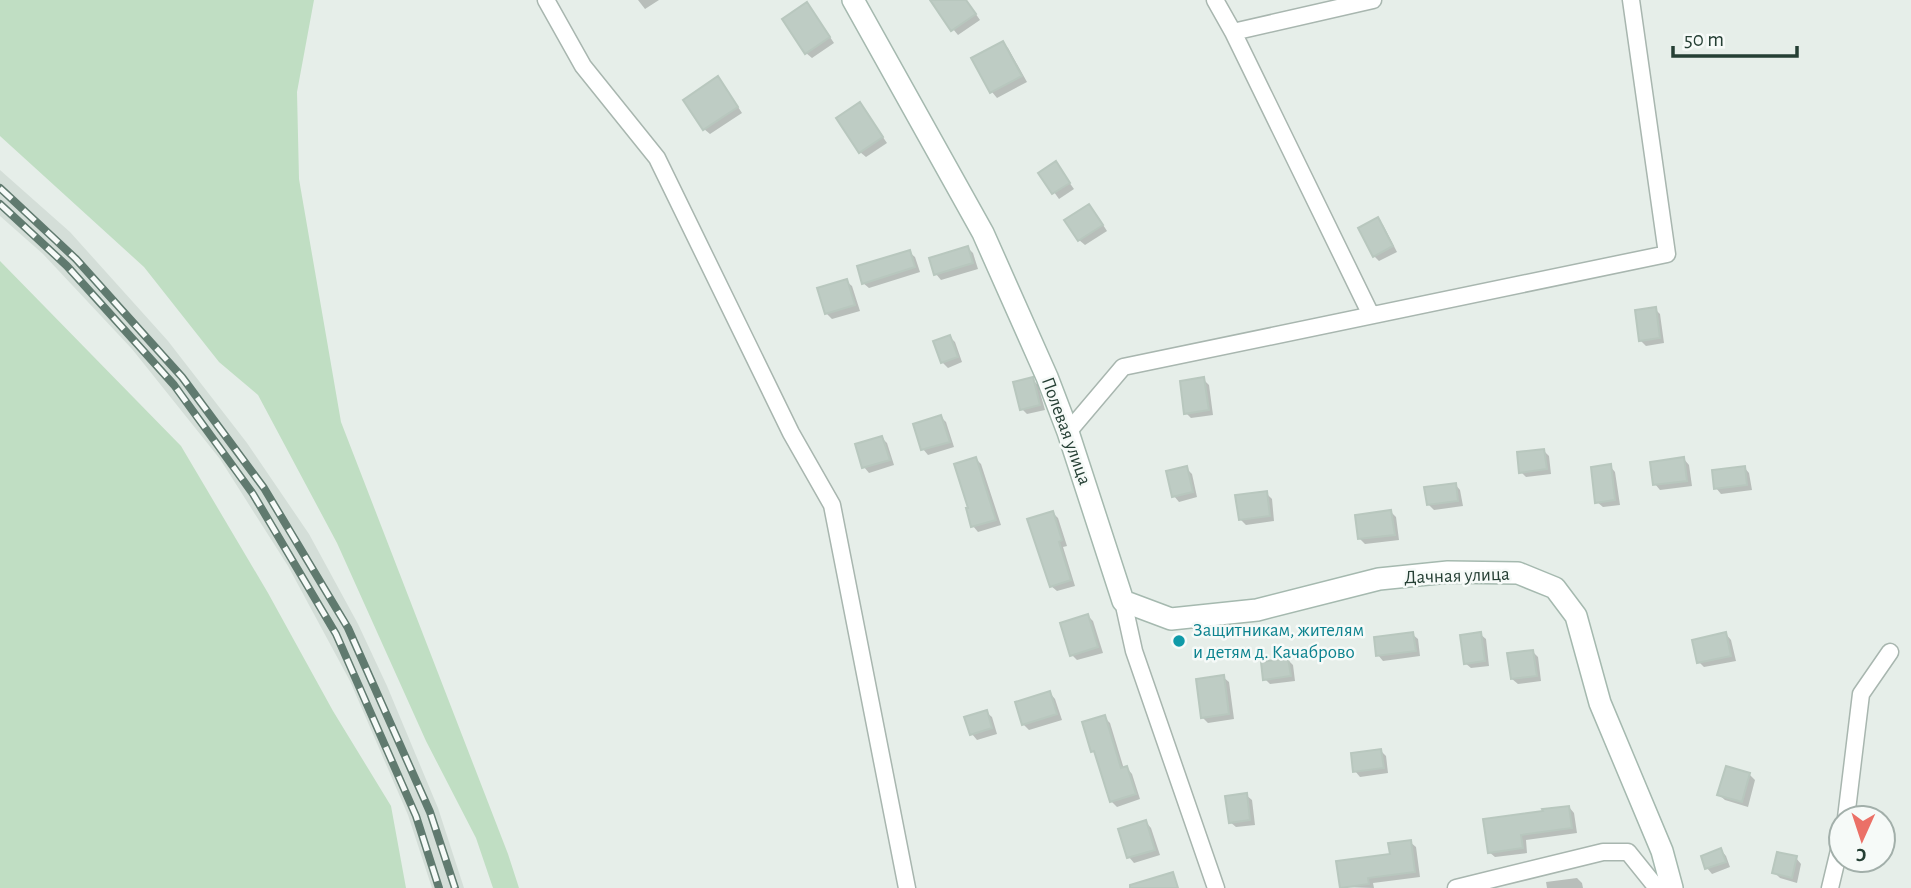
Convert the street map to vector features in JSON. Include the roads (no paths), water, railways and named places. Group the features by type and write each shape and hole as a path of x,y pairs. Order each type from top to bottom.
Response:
{"street":[{"path":"546,0 583,65 657,158 791,433 832,505 907,888"},
{"name":"Полевая улица","path":"853,0 983,233 1047,377 1068,432 1123,601 1134,650 1216,888"},
{"path":"1216,0 1371,315"},
{"path":"1233,32 1373,0"},
{"path":"1068,432 1123,367 1667,254 1631,0"},
{"name":"Дачная улица","path":"1123,601 1171,619 1257,610 1379,579 1448,572 1518,573 1555,588 1576,615 1600,703 1662,850 1672,888"},
{"path":"1848,804 1861,694 1890,652"},
{"path":"1456,888 1603,852 1628,852 1657,888"}],"railway":[{"path":"0,188 76,259 182,377 264,488 348,628 430,812 455,888"},
{"path":"0,204 67,266 174,385 253,494 336,634 416,816 439,888"}],"place":[{"name":"Защитникам, жителям и детям д. Качаброво","path":"1179,641"}]}
